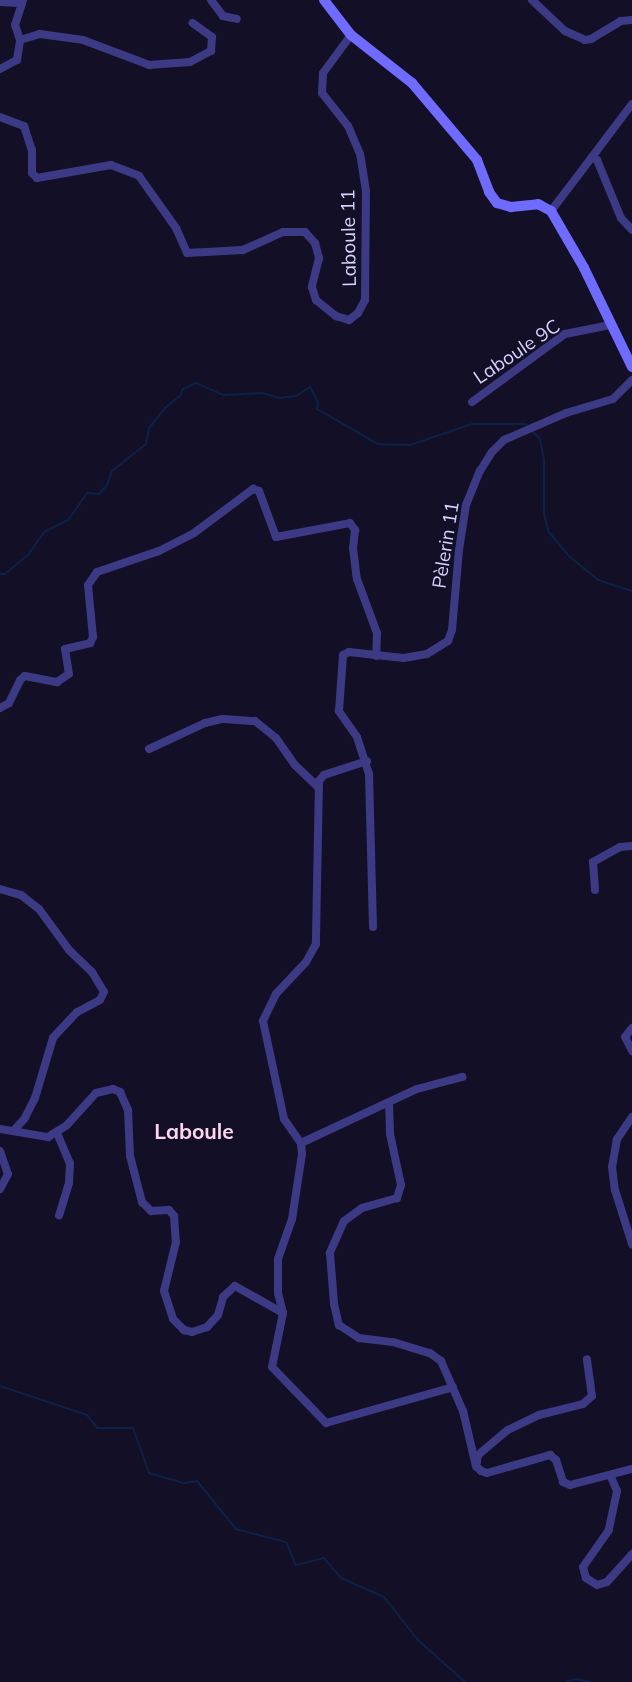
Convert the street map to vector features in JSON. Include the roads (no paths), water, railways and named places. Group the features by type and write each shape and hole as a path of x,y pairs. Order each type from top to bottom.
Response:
{"main road":[{"path":"324,0 351,35 412,83 477,160 490,192 498,203 511,207 538,204 551,212 584,268 632,368"}],"street":[{"path":"211,0 223,16 237,19"},
{"path":"532,0 565,32 585,40 621,21 632,20"},
{"path":"0,2 22,1 15,25 20,40 17,60 0,70"},
{"path":"20,40 40,34 83,40 149,64 190,62 211,51 212,37 193,23"},
{"name":"Laboule 11","path":"0,117 24,126 32,150 32,173 37,178 111,165 139,176 176,228 187,254 243,250 283,232 305,232 315,243 319,258 312,287 316,300 336,316 349,320 358,313 366,300 366,191 360,154 348,126 322,93 322,74 351,35"},
{"path":"551,212 632,104"},
{"path":"592,157 597,160 621,218 632,230"},
{"name":"Laboule 9C","path":"472,402 565,334 610,325"},
{"name":"Pèlerin 11","path":"366,761 357,737 339,711 343,654 349,652 404,658 427,654 448,640 452,630 459,550 466,504 480,471 492,452 504,440 566,413 608,402 632,380"},
{"path":"0,708 9,703 20,680 25,676 57,682 69,674 65,650 90,643 93,637 88,585 97,572 159,551 194,533 253,489 259,491 276,537 350,523 355,530 353,548 357,579 377,634 376,656"},
{"path":"150,750 204,723 223,719 254,721 276,738 295,765 318,787"},
{"path":"373,927 371,789 366,761 324,775 318,787 321,815 315,889 316,944 306,962 276,994 263,1022 284,1119 301,1143 302,1154 292,1218 278,1259 278,1293 283,1313 272,1367 326,1423 453,1387"},
{"path":"595,890 593,862 620,847 632,846"},
{"path":"0,889 20,895 40,909 69,950 81,959 99,983 104,996 77,1012 53,1038 35,1098 25,1118 15,1129"},
{"path":"632,1028 625,1037 632,1051"},
{"path":"301,1143 417,1089 462,1077"},
{"path":"0,1129 15,1129 41,1137 57,1133 87,1101 104,1089 114,1089 125,1099 130,1156 142,1202 151,1211 169,1210 174,1216 176,1242 164,1291 169,1311 180,1326 192,1332 207,1327 218,1315 223,1297 235,1286 283,1313"},
{"path":"389,1103 390,1134 402,1185 396,1198 362,1208 344,1221 330,1253 334,1304 339,1325 345,1331 359,1338 393,1342 430,1353 441,1361 463,1410 476,1466 488,1473 550,1455 556,1460 566,1484 611,1477 632,1470"},
{"path":"632,1117 617,1139 612,1167 615,1190 632,1244"},
{"path":"57,1133 66,1148 70,1163 69,1183 59,1216"},
{"path":"0,1151 8,1174 0,1189"},
{"path":"476,1466 478,1455 508,1430 539,1415 583,1404 592,1396 587,1359"},
{"path":"611,1477 617,1491 609,1530 583,1567 586,1578 597,1585 607,1582 632,1554"}],"waterway":[{"path":"0,574 5,574 28,555 44,532 69,519 87,493 99,494 107,485 112,471 146,444 149,428 165,408 180,396 183,389 196,383 223,395 262,393 279,398 296,396 310,387 318,402 317,409 378,444 410,445 472,424 526,424 529,427"},
{"path":"532,431 540,439 544,459 544,515 549,532 570,557 598,580 632,591"},
{"path":"0,1386 87,1415 97,1428 133,1428 149,1473 184,1483 197,1481 236,1529 286,1542 296,1565 324,1558 341,1578 384,1597 418,1640 465,1682"},
{"path":"566,1682 575,1679 591,1682"}],"district":[{"name":"Laboule","path":"194,1131"}]}
